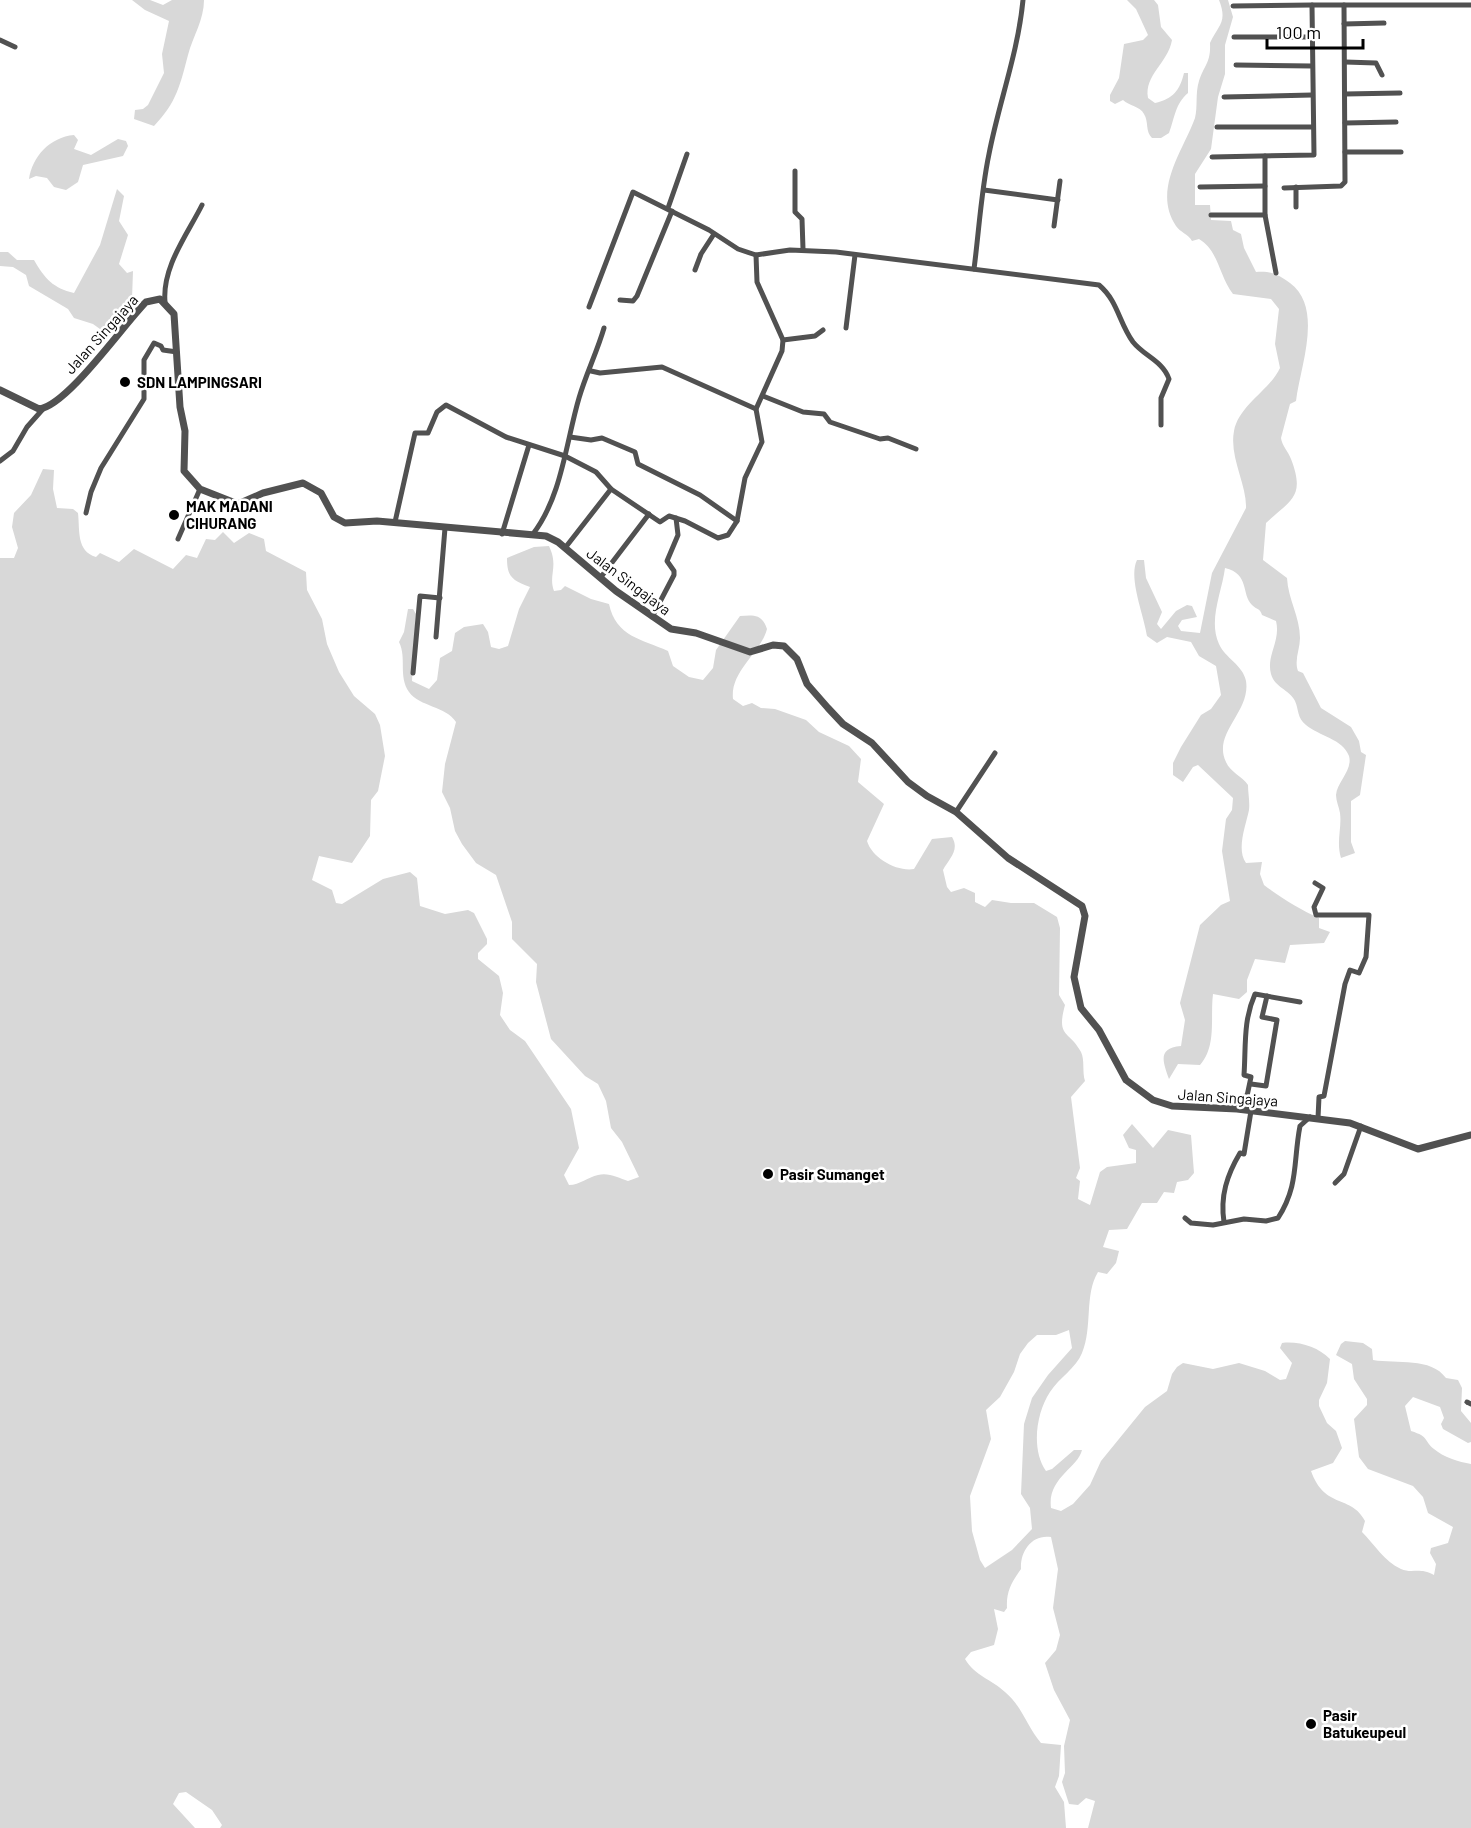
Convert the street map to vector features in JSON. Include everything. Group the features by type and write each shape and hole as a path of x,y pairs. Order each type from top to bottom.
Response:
{"street":[{"path":"974,269 995,125 1017,44 1023,0"},
{"path":"1233,6 1409,3 1471,5"},
{"path":"1212,157 1314,155 1312,4"},
{"path":"1284,188 1344,185 1344,5"},
{"path":"1344,24 1384,23"},
{"path":"1234,37 1312,37"},
{"path":"0,40 15,47"},
{"path":"1345,62 1376,63 1382,75"},
{"path":"1236,65 1312,66"},
{"path":"1345,94 1400,93"},
{"path":"1224,97 1312,95"},
{"path":"1345,123 1396,122"},
{"path":"1217,128 1313,127"},
{"path":"1345,152 1401,152"},
{"path":"620,300 633,301 637,296 670,210 687,154"},
{"path":"1265,156 1265,215 1276,273"},
{"path":"795,171 795,212 802,219 803,249"},
{"path":"1054,226 1060,181"},
{"path":"1200,187 1265,186"},
{"path":"1296,187 1296,207"},
{"path":"984,190 1058,200"},
{"path":"589,307 631,192 670,210 738,249 756,255 803,249 1066,279 1099,285 1115,303 1135,345 1165,369 1169,379 1161,398 1161,425"},
{"path":"178,538 200,489 184,471 185,431 180,407 174,314 165,303 164,283 169,268 202,205"},
{"path":"1211,215 1265,215"},
{"path":"695,270 700,254 714,234"},
{"path":"395,522 413,438 417,431 428,433 442,406 446,405 506,437 565,456 601,475 610,489 662,522 668,517 676,518 718,538 728,535 737,521 745,478 762,442 756,408 780,359 783,340 757,282 756,255"},
{"path":"846,328 855,255"},
{"name":"Jalan Singajaya","path":"43,409 52,406 68,391 146,302 155,298 165,303"},
{"path":"533,534 547,510 565,456 580,395 591,371 604,328"},
{"path":"783,340 815,336 823,330"},
{"path":"86,513 91,492 101,468 144,399 144,360 147,353 154,343 161,346 163,350 177,352"},
{"path":"591,371 600,373 662,367 756,408"},
{"path":"0,390 43,409 27,427 13,451 0,461"},
{"path":"763,396 803,412 824,414 830,422 879,439 888,438 916,449"},
{"path":"570,436 597,441 602,438 635,452 638,464 700,495 737,521"},
{"path":"502,534 529,445"},
{"name":"Jalan Singajaya","path":"200,489 238,504 263,493 303,483 321,493 334,516 340,521 351,524 395,522 502,534 533,534 553,539 652,617 671,629 696,633 750,652 772,645 784,646 794,655 807,684 843,724 872,743 908,782 927,796 956,812 1008,858 1082,906 1085,916 1074,978 1081,1008 1099,1030 1126,1080 1162,1105 1237,1109 1361,1126 1395,1142 1418,1149 1471,1136"},
{"path":"565,548 610,489"},
{"path":"601,578 649,514"},
{"path":"652,617 674,575 667,561 678,535 676,518"},
{"path":"436,637 445,528"},
{"path":"413,674 420,596 440,598"},
{"path":"956,812 995,753"},
{"path":"1185,1218 1191,1223 1213,1225 1244,1219 1272,1221 1278,1218 1284,1209 1295,1174 1300,1126 1314,1118 1319,1096 1324,1096 1345,984 1350,970 1359,973 1366,957 1369,915 1316,915 1314,907 1323,888 1315,883"},
{"path":"1237,1109 1240,1097 1246,1096 1251,1084 1251,1077 1244,1075 1247,1011 1255,994 1300,1002"},
{"path":"1251,1084 1266,1086 1277,1020 1262,1017 1267,996"},
{"path":"1224,1222 1222,1200 1227,1180 1240,1154 1244,1154 1251,1111"},
{"path":"1335,1184 1344,1174 1361,1126"}],"shaded area":[{"path":"132,0 150,0 163,5 172,0 204,0 200,21 177,93 154,126 134,119 135,110 143,109 148,105 164,73 162,54 169,21 145,10"},
{"path":"1127,0 1154,0 1158,5 1161,27 1172,40 1166,56 1150,82 1148,98 1155,103 1171,96 1178,89 1184,73 1188,73 1188,93 1178,106 1169,133 1161,138 1152,138 1140,109 1123,100 1115,104 1110,101 1110,95 1119,78 1124,44 1143,40 1148,35 1136,9"},
{"path":"1219,0 1228,0 1233,17 1225,45 1225,74 1218,97 1211,149 1195,174 1195,205 1210,205 1211,220 1231,221 1233,230 1241,234 1244,248 1256,272 1278,275 1290,283 1300,294 1306,307 1308,322 1305,355 1296,401 1290,404 1281,438 1295,472 1296,490 1288,503 1266,523 1263,560 1287,578 1299,630 1298,671 1303,673 1321,708 1351,727 1359,741 1361,752 1366,755 1360,795 1351,801 1351,842 1355,853 1341,858 1340,813 1336,795 1349,766 1349,756 1342,746 1303,722 1292,697 1273,679 1270,661 1277,635 1276,621 1262,615 1252,605 1242,579 1233,571 1225,568 1215,616 1216,635 1222,649 1241,670 1246,681 1243,703 1227,732 1223,751 1228,765 1248,785 1249,807 1242,844 1243,857 1246,863 1262,862 1260,874 1264,885 1319,918 1319,928 1330,932 1324,943 1290,945 1285,963 1255,959 1247,980 1247,992 1239,999 1213,994 1211,1040 1205,1057 1200,1065 1178,1064 1169,1079 1164,1057 1168,1050 1181,1046 1185,1020 1180,1003 1200,925 1221,905 1230,901 1222,851 1226,819 1232,810 1233,798 1198,765 1193,767 1183,782 1173,775 1173,763 1181,747 1201,715 1211,709 1221,695 1216,666 1199,656 1191,642 1167,637 1157,643 1147,636 1135,586 1135,568 1137,560 1144,560 1146,578 1162,612 1157,624 1161,629 1176,611 1187,605 1192,606 1197,617 1182,620 1178,626 1181,631 1200,633 1212,573 1246,508 1246,499 1234,451 1234,431 1242,413 1280,368 1275,344 1279,309 1271,299 1233,294 1211,250 1199,239 1192,241 1176,226 1169,212 1168,185 1177,157 1195,118 1199,81 1208,60 1210,43 1222,19"},
{"path":"74,135 78,140 74,149 91,155 118,139 126,141 128,146 123,156 83,165 78,182 66,190 54,187 47,178 36,176 29,179 38,156 50,144"},
{"path":"117,189 124,196 119,221 128,235 119,264 127,273 133,271 132,299 136,308 118,330 107,334 93,324 74,318 68,309 29,286 26,275 13,267 0,266 0,252 8,252 17,260 34,260 50,282 74,293 100,245"},
{"path":"43,469 54,470 53,489 57,508 73,509 78,513 82,545 85,550 96,557 100,553 119,562 134,549 173,569 186,555 197,558 206,539 215,540 223,532 234,543 249,533 264,539 266,551 306,572 307,590 322,619 327,644 339,672 354,696 375,714 380,725 385,756 378,791 371,800 370,836 352,863 319,856 312,880 332,890 336,903 342,904 383,879 410,872 417,878 420,906 445,914 468,910 474,913 487,939 487,944 478,953 478,959 499,976 503,993 500,1015 510,1030 525,1041 571,1109 579,1148 564,1175 569,1185 602,1174 628,1181 639,1177 622,1142 611,1128 606,1101 598,1084 585,1076 551,1039 536,982 537,964 512,939 512,922 496,875 476,863 455,831 450,808 442,792 445,764 456,722 446,713 414,697 406,686 399,642 404,632 408,609 413,609 416,614 412,681 429,689 437,680 440,658 452,651 455,633 464,627 483,624 488,632 491,647 499,649 508,646 519,609 530,587 512,577 508,570 507,558 534,547 549,546 553,560 552,585 554,591 561,590 565,586 591,599 609,604 612,615 624,630 640,640 668,651 673,666 689,677 703,680 713,668 716,650 740,616 753,616 763,620 767,629 764,638 736,680 733,699 743,706 752,703 761,708 775,709 806,720 819,732 849,746 861,759 858,782 884,804 867,841 874,853 893,866 914,869 932,839 952,837 954,850 943,870 947,887 951,892 964,888 975,893 975,902 985,907 992,900 1034,903 1057,917 1060,928 1059,995 1065,1005 1063,1029 1081,1052 1085,1081 1071,1097 1080,1168 1076,1178 1080,1181 1078,1199 1090,1205 1100,1172 1107,1167 1136,1163 1136,1150 1129,1148 1123,1135 1132,1124 1153,1148 1168,1130 1191,1135 1194,1173 1188,1180 1177,1182 1174,1193 1164,1192 1157,1203 1142,1203 1127,1229 1109,1230 1103,1247 1119,1251 1116,1263 1107,1274 1098,1272 1094,1281 1082,1353 1050,1392 1041,1410 1037,1442 1038,1453 1046,1471 1052,1469 1074,1450 1082,1450 1075,1462 1058,1481 1051,1498 1051,1508 1061,1511 1073,1504 1090,1485 1101,1461 1145,1407 1167,1391 1172,1374 1183,1363 1213,1369 1239,1363 1265,1371 1280,1380 1286,1379 1292,1363 1280,1348 1282,1343 1301,1344 1320,1351 1330,1359 1327,1383 1319,1400 1319,1406 1327,1423 1336,1431 1342,1448 1333,1463 1311,1471 1317,1483 1331,1497 1353,1507 1359,1513 1365,1521 1362,1532 1395,1566 1434,1575 1436,1564 1430,1553 1431,1548 1448,1543 1453,1527 1428,1513 1423,1497 1413,1486 1368,1469 1359,1457 1354,1419 1367,1405 1367,1399 1354,1379 1352,1364 1336,1355 1345,1341 1363,1343 1372,1349 1373,1360 1423,1364 1440,1371 1446,1378 1458,1380 1462,1388 1461,1411 1471,1423 1471,1442 1468,1443 1443,1429 1441,1424 1444,1418 1440,1407 1413,1397 1405,1406 1411,1431 1424,1437 1438,1452 1471,1464 1471,1828 1088,1828 1095,1801 1086,1798 1078,1805 1069,1804 1062,1782 1065,1773 1064,1746 1070,1720 1054,1690 1045,1663 1056,1650 1060,1635 1053,1608 1058,1569 1051,1537 1044,1537 1033,1541 1025,1550 1021,1569 1009,1592 1007,1608 1004,1612 994,1609 998,1629 994,1645 971,1652 965,1659 974,1670 1011,1698 1041,1743 1061,1745 1059,1776 1055,1787 1064,1802 1066,1828 220,1828 222,1825 212,1810 186,1792 179,1793 173,1804 195,1828 0,1828 0,558 14,558 18,548 12,527 14,513 31,495","holes":["1069,1330 1072,1348 1048,1375 1032,1398 1024,1424 1021,1494 1030,1508 1032,1529 1012,1550 985,1568 980,1560 972,1531 970,1496 991,1439 986,1410 1000,1397 1014,1372 1020,1354 1037,1335 1056,1335"]}],"place":[{"name":"SDN LAMPINGSARI","path":"125,382"},
{"name":"MAK MADANI CIHURANG","path":"174,515"},
{"name":"Pasir Sumanget","path":"768,1174"},
{"name":"Pasir Batukeupeul","path":"1311,1724"}]}
